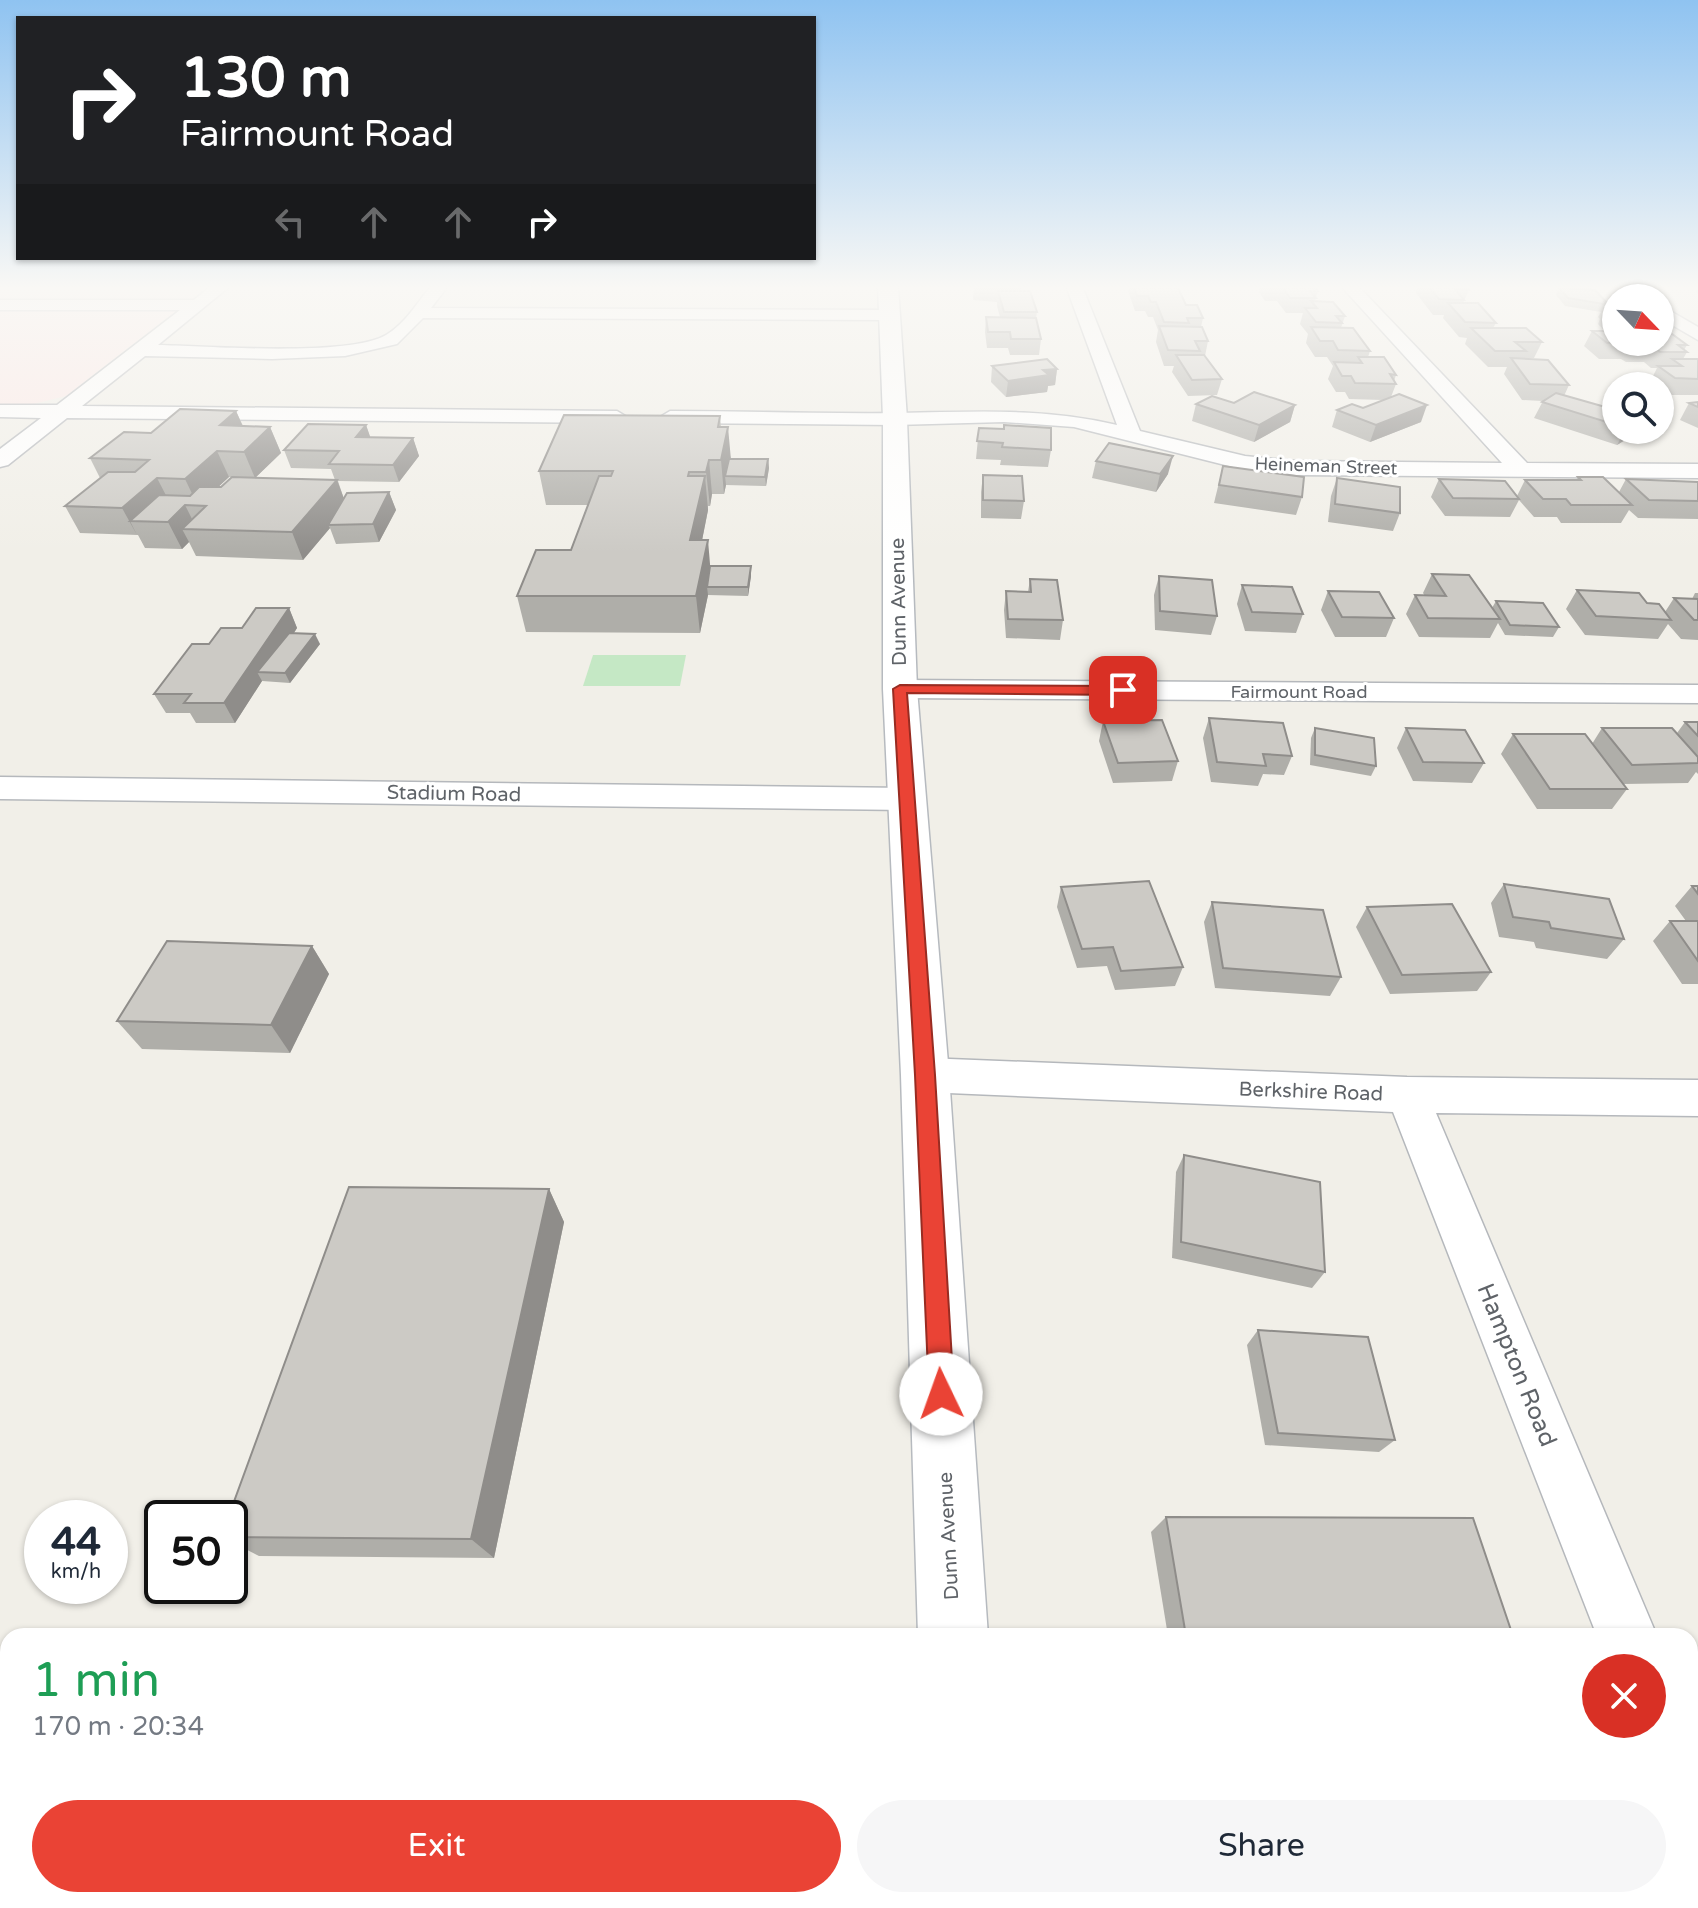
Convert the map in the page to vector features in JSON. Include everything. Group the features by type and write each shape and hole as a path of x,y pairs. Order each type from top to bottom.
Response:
{"main road":[{"name":"Dunn Avenue","path":"892,375 900,689 925,1075 953,1628"}],"street":[{"path":"0,460 108,375"},
{"path":"1108,375 1131,435"},
{"path":"1432,375 1520,469"},
{"name":"Heineman Street","path":"0,411 895,419 1004,416 1074,421 1245,463 1296,468 1698,471"},
{"name":"Fairmount Road","path":"900,689 1698,694"},
{"name":"Stadium Road","path":"0,788 907,799"},
{"name":"Berkshire Road","path":"925,1075 1407,1095 1698,1098"},
{"name":"Hampton Road","path":"1407,1095 1624,1628"}],"shaded area":[{"path":"0,375 93,375 66,396 33,404 0,404"}],"green space":[{"path":"593,655 686,655 680,686 583,686"}],"building":[{"path":"1002,375 1049,375 1008,381"},
{"path":"1189,375 1219,375 1222,379 1192,380"},
{"path":"1391,375 1396,384 1355,383 1351,376 1342,376"},
{"path":"1523,375 1561,375 1569,385 1530,384"},
{"path":"1674,375 1698,375 1698,379 1675,378"},
{"path":"1254,392 1295,405 1259,425 1196,404 1212,396 1234,403"},
{"path":"1556,393 1602,406 1602,421 1542,402"},
{"path":"1399,394 1427,405 1376,425 1337,410 1352,404 1363,408"},
{"path":"180,409 236,411 220,425 270,427 244,452 217,451 185,479 157,478 122,508 65,506 108,472 135,472 149,460 90,458 124,432 151,433"},
{"path":"564,415 720,416 718,427 728,427 721,460 709,460 706,472 689,472 688,476 705,476 690,540 708,540 696,596 517,596 536,550 571,550 599,476 611,476 613,471 539,471"},
{"path":"308,424 366,425 356,437 413,438 393,465 329,464 339,451 284,450"},
{"path":"1004,425 1051,428 1051,450 1002,447 1003,443 977,441 979,428 1004,429"},
{"path":"1109,443 1173,456 1160,474 1096,461"},
{"path":"729,459 768,459 765,477 725,476"},
{"path":"1223,466 1304,477 1302,497 1219,485"},
{"path":"983,475 1022,476 1024,501 983,500"},
{"path":"232,477 337,480 292,532 182,529 206,506 185,505 168,522 130,521 159,495 190,496 199,487 221,487"},
{"path":"1578,477 1603,477 1632,505 1571,505 1566,499 1543,499 1525,480 1581,480"},
{"path":"1337,478 1400,487 1400,513 1335,504"},
{"path":"1439,479 1505,481 1519,499 1453,498"},
{"path":"1626,479 1698,482 1698,501 1649,500"},
{"path":"389,492 373,524 328,525 347,493"},
{"path":"710,566 751,566 748,587 707,587"},
{"path":"1432,574 1469,575 1500,619 1428,618 1415,595 1446,596"},
{"path":"1159,576 1212,580 1217,616 1160,611"},
{"path":"1030,579 1057,580 1063,620 1008,619 1006,591 1031,592"},
{"path":"1242,585 1292,587 1303,614 1252,612"},
{"path":"1577,590 1639,593 1647,603 1659,604 1671,620 1596,616"},
{"path":"1328,591 1379,592 1394,618 1342,617"},
{"path":"1674,598 1698,599 1698,620 1694,620"},
{"path":"1496,601 1543,603 1559,627 1510,625"},
{"path":"256,608 289,608 224,703 184,703 191,694 154,694 192,644 209,644 221,628 242,628"},
{"path":"289,633 315,634 285,673 257,672"},
{"path":"1209,718 1283,723 1292,756 1263,754 1266,766 1217,762"},
{"path":"1162,720 1178,761 1118,763 1103,721"},
{"path":"1685,722 1698,722 1698,736"},
{"path":"1315,728 1374,738 1376,766 1315,755"},
{"path":"1406,728 1465,730 1484,763 1423,762"},
{"path":"1602,728 1672,728 1698,757 1698,763 1632,765"},
{"path":"1513,734 1585,734 1627,789 1550,789"},
{"path":"1149,881 1183,967 1121,971 1113,947 1082,949 1061,887"},
{"path":"1504,884 1609,899 1624,939 1551,928 1549,922 1513,917"},
{"path":"1212,902 1323,910 1341,977 1223,968"},
{"path":"1452,904 1491,972 1402,975 1367,907"},
{"path":"1670,921 1698,921 1698,961"},
{"path":"167,941 312,946 271,1025 117,1021"},
{"path":"1184,1155 1320,1182 1325,1272 1181,1242"},
{"path":"349,1187 549,1189 471,1539 248,1537 248,1500 235,1500"},
{"path":"1258,1330 1368,1337 1395,1440 1278,1433"},
{"path":"1166,1517 1473,1518 1510,1628 1185,1628"}],"route":[{"path":"941,1394 925,1075 900,689 1123,690"}]}
